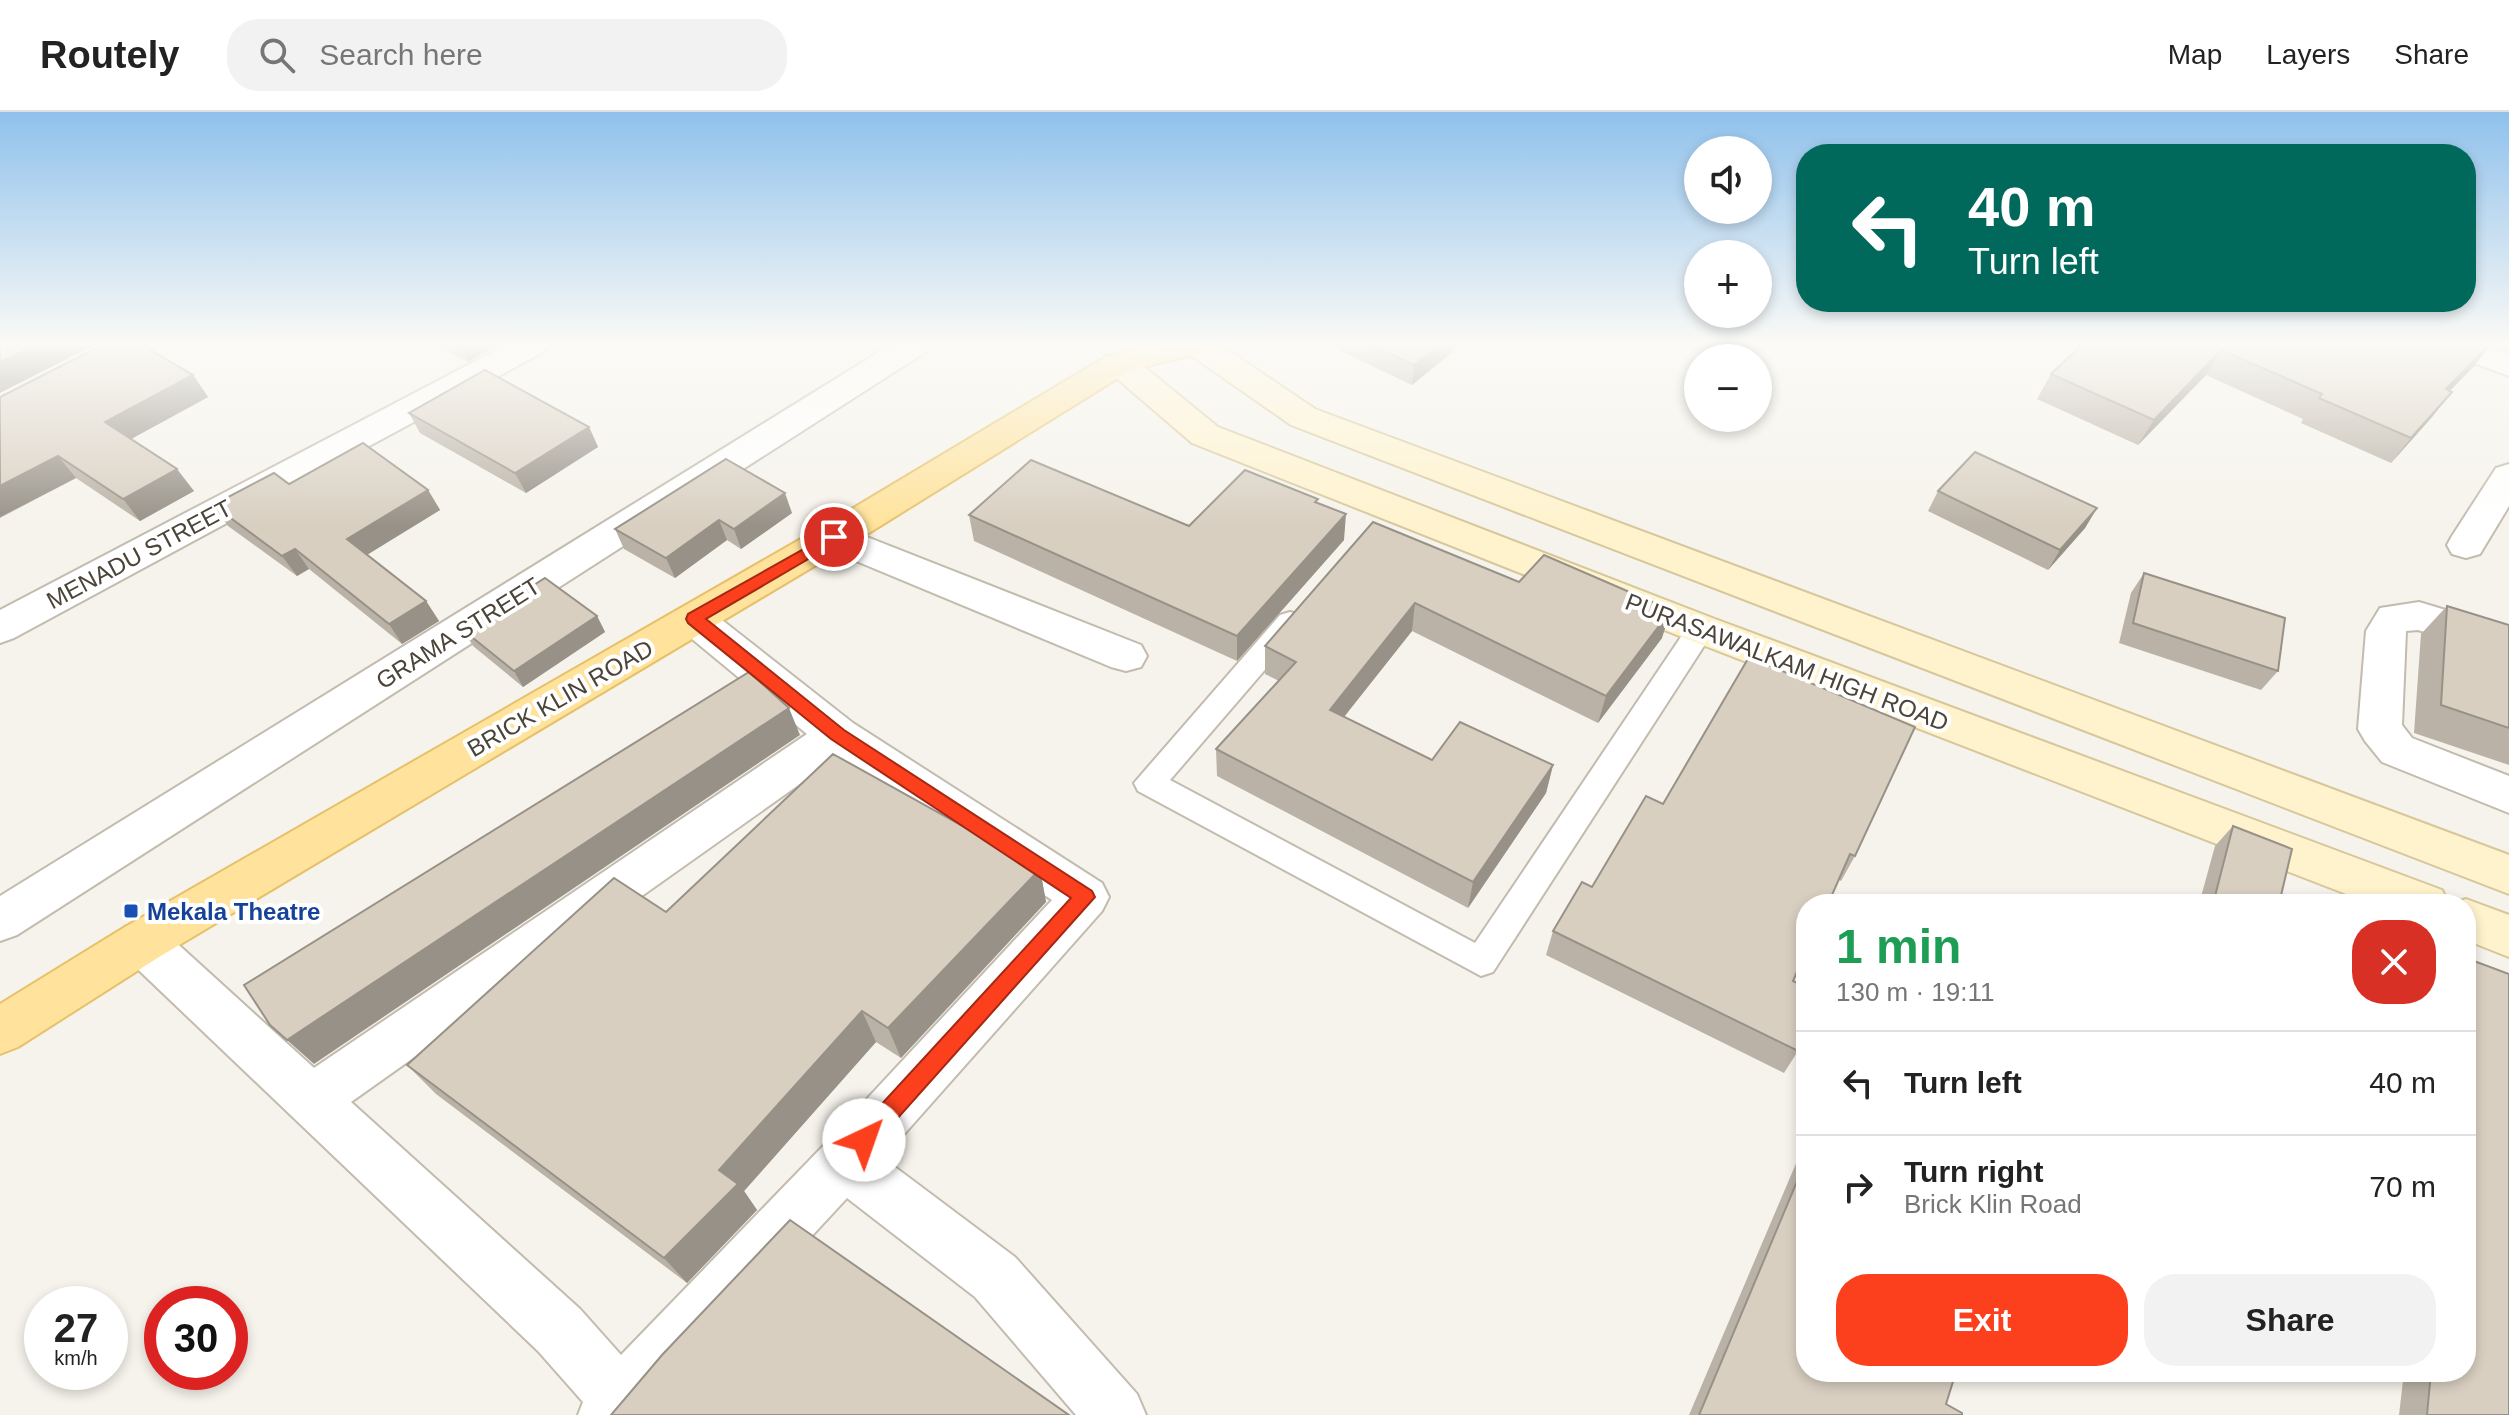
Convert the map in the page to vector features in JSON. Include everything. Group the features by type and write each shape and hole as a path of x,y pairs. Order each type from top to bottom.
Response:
{"main road":[{"name":"BRICK KLIN ROAD","path":"0,1031 142,942 834,537 1051,405"},
{"name":"PURASAWALKAM HIGH ROAD","path":"1169,405 1205,435 1379,521 1701,629 2399,894"},
{"path":"1285,405 1303,417 2509,875"},
{"path":"2476,923 2509,936"}],"street":[{"name":"MENADU STREET","path":"0,628 419,405"},
{"name":"GRAMA STREET","path":"0,921 819,405"},
{"path":"2466,545 2509,476"},
{"path":"834,537 1126,656"},
{"path":"2509,644 2419,616 2394,618 2386,631 2380,729 2397,750 2509,795"},
{"path":"142,942 559,1330 614,1407 844,1162 1085,897 838,735 694,619"},
{"path":"311,1100 838,735"},
{"path":"844,1162 995,1277 1116,1415"}],"lane":[{"path":"1306,605 1149,783 1481,962 1701,629"}],"building":[{"path":"0,405 137,405 105,422 177,469 123,499 58,456 0,486"},
{"path":"423,405 549,405 589,427 515,473 409,413"},
{"path":"2120,405 2169,405 2154,420"},
{"path":"2335,405 2441,405 2411,438"},
{"path":"363,443 428,490 347,539 426,601 389,624 295,549 282,556 213,505 274,473 289,484"},
{"path":"1975,452 2097,508 2060,550 1938,491"},
{"path":"726,459 785,493 734,529 719,520 666,558 615,529"},
{"path":"1031,460 1189,526 1245,470 1318,499 1315,502 1346,514 1237,636 969,515"},
{"path":"1373,522 1519,582 1544,555 1671,610 1606,696 1415,603 1330,710 1432,760 1460,722 1553,765 1473,882 1216,749 1296,662 1265,646"},
{"path":"2144,573 2285,618 2278,671 2133,623"},
{"path":"545,578 597,616 514,671 463,630"},
{"path":"2447,606 2509,625 2509,728 2441,705"},
{"path":"1749,657 1915,727 1855,856 1850,854 1832,894 1796,894 1796,974 1793,981 1796,982 1796,1050 1553,931 1582,882 1592,887 1646,796 1663,804"},
{"path":"749,672 789,708 287,1040 270,1025 244,985"},
{"path":"833,754 1040,869 888,1028 862,1011 719,1170 738,1184 664,1258 407,1065 614,878 666,912"},
{"path":"2233,826 2292,849 2281,894 2216,894"},
{"path":"2476,962 2509,974 2509,1415 2427,1415 2430,1382 2476,1382"},
{"path":"1796,1184 1796,1382 1953,1382 1946,1404 1962,1413 1962,1415 1699,1415"},
{"path":"790,1220 1069,1415 611,1415 662,1355"}],"place":[{"name":"Mekala Theatre","path":"131,911"}],"route":[{"path":"834,537 694,619 838,735 1085,897 864,1140"}]}
